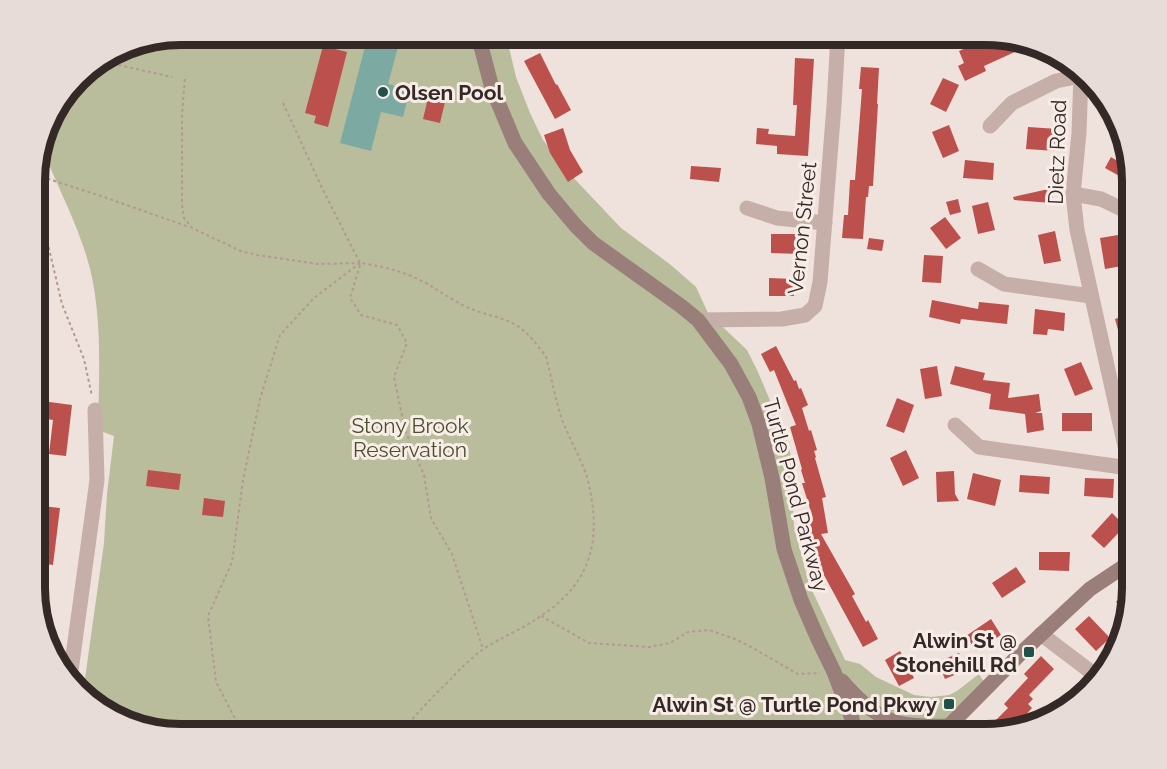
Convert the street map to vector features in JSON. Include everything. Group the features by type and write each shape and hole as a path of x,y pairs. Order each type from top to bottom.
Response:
{"main road":[{"name":"Turtle Pond Parkway","path":"481,45 492,88 514,143 549,194 593,243 698,320 731,363 749,397 759,424 772,478 784,549 801,600 834,672 853,724"},
{"path":"951,724 1041,634 1090,589 1122,568"},
{"path":"834,672 870,709 901,724"}],"street":[{"name":"Vernon Street","path":"698,320 782,319 805,315 815,306 820,282 837,45"},
{"path":"990,126 1012,103 1056,81 1073,77"},
{"name":"Dietz Road","path":"1081,84 1073,194 1077,230 1122,433"},
{"path":"1073,194 1101,200 1122,209"},
{"path":"747,208 777,218 825,223"},
{"path":"978,269 1004,284 1091,296"},
{"path":"71,669 97,480 95,410"},
{"path":"955,425 979,447 1122,471"},
{"path":"1041,634 1092,673"}],"path":[{"path":"112,63 172,76"},
{"path":"185,79 182,114 182,204 184,218 192,228"},
{"path":"283,103 323,190 360,262 350,298 361,315 397,325 407,343 394,377 405,430 424,475 431,518 452,554 483,650"},
{"path":"45,178 192,228 241,251 318,264 360,262 385,266 418,279 475,310 514,324 530,336 546,357 561,415 591,491 594,531 588,560 576,585 564,598 541,616 472,658 407,724"},
{"path":"45,233 62,304 84,359 95,410"},
{"path":"238,724 216,682 208,616 232,561 243,480 260,399 280,335 314,298 360,262"},
{"path":"541,616 589,643 649,647 670,643 688,632 709,630 735,639 798,674 834,672"}],"green space":[{"name":"Stony Brook Reservation","path":"181,45 508,45 516,77 543,140 569,173 621,228 671,265 696,287 708,313 747,350 788,443 794,488 794,526 809,584 845,660 860,664 876,677 914,695 931,697 949,695 979,674 991,693 958,724 181,724 154,721 121,710 105,701 84,683 104,543 114,436 98,430 99,335 94,288 78,231 47,159 52,137 59,121 68,105 91,79 113,63 137,52 163,46"}],"water":[{"path":"365,45 398,47 388,84 410,90 403,117 381,112 371,151 340,143"}],"building":[{"path":"761,45 772,45 772,49 761,48"},
{"path":"973,45 1004,46 1020,50 984,66 986,71 965,81 958,66 964,63 959,51"},
{"path":"323,46 347,52 328,127 314,123 316,116 305,113"},
{"path":"540,53 571,110 555,119 524,61"},
{"path":"795,58 814,59 808,156 777,154 777,146 756,144 757,128 769,129 768,134 795,136 797,105 793,105"},
{"path":"861,67 879,68 873,186 869,186 868,197 866,197 863,239 842,238 844,215 848,215 850,180 855,180 862,89 859,89"},
{"path":"943,78 959,85 946,112 930,104"},
{"path":"428,98 445,102 440,123 423,119"},
{"path":"949,125 959,151 943,158 932,132"},
{"path":"1028,127 1058,129 1056,151 1026,149"},
{"path":"563,128 570,150 583,172 568,182 550,153 544,135"},
{"path":"1111,157 1120,163 1122,177 1105,168"},
{"path":"965,160 994,163 993,180 963,178"},
{"path":"691,166 721,168 719,182 690,179"},
{"path":"1053,188 1052,203 1014,200 1013,197"},
{"path":"958,199 961,212 950,215 946,202"},
{"path":"988,202 995,230 978,234 972,206"},
{"path":"945,217 961,238 946,249 930,228"},
{"path":"1055,231 1061,261 1044,264 1038,235"},
{"path":"771,234 799,234 799,254 771,253"},
{"path":"1118,235 1122,266 1105,269 1100,238"},
{"path":"869,238 884,240 882,251 867,249"},
{"path":"924,255 943,256 941,283 922,282"},
{"path":"769,278 794,279 794,296 769,296"},
{"path":"932,300 978,309 979,302 1009,305 1007,324 961,319 960,324 929,317"},
{"path":"1035,309 1065,313 1064,331 1048,329 1047,335 1033,334"},
{"path":"1122,317 1122,344 1115,319"},
{"path":"776,346 794,381 796,380 799,389 801,388 808,405 802,408 817,450 814,451 815,458 826,497 822,498 828,533 821,534 855,594 852,596 866,622 868,620 878,639 863,647 812,553 806,510 811,512 790,427 796,425 774,370 770,372 761,354"},
{"path":"1081,362 1093,389 1075,396 1064,369"},
{"path":"937,366 942,396 925,399 920,369"},
{"path":"955,366 985,373 983,380 1010,383 1008,398 1039,394 1041,411 1035,413 1042,413 1044,430 1027,433 1025,414 989,409 991,394 950,384"},
{"path":"897,398 914,405 904,433 886,426"},
{"path":"45,401 72,405 66,456 49,454 53,420 45,419"},
{"path":"1062,413 1092,413 1092,431 1062,431"},
{"path":"906,450 919,478 903,486 890,458"},
{"path":"148,470 181,474 179,490 146,486"},
{"path":"954,471 955,494 959,501 937,502 936,472"},
{"path":"973,473 1001,480 995,506 967,499"},
{"path":"1020,475 1050,477 1049,494 1019,492"},
{"path":"1085,478 1114,479 1113,498 1084,496"},
{"path":"204,498 225,501 223,517 202,515"},
{"path":"45,506 60,508 53,565 46,564 45,572"},
{"path":"1112,513 1122,523 1122,529 1104,548 1091,536"},
{"path":"1039,552 1070,552 1069,571 1039,570"},
{"path":"1016,567 1026,582 1002,598 992,583"},
{"path":"1122,595 1120,606 1116,602"},
{"path":"1089,616 1110,638 1096,651 1075,629"},
{"path":"991,619 1001,635 976,651 966,636"},
{"path":"900,651 914,678 899,686 885,660"},
{"path":"959,653 966,670 945,679 938,662"},
{"path":"1041,656 1054,669 1029,695 1033,699 1028,704 1032,708 1022,719 992,724 1008,708 1004,704 1028,678 1024,674"}],"place":[{"name":"Olsen Pool","path":"383,92"},
{"name":"Alwin St @ Stonehill Rd","path":"1029,652"},
{"name":"Alwin St @ Turtle Pond Pkwy","path":"949,704"}]}
